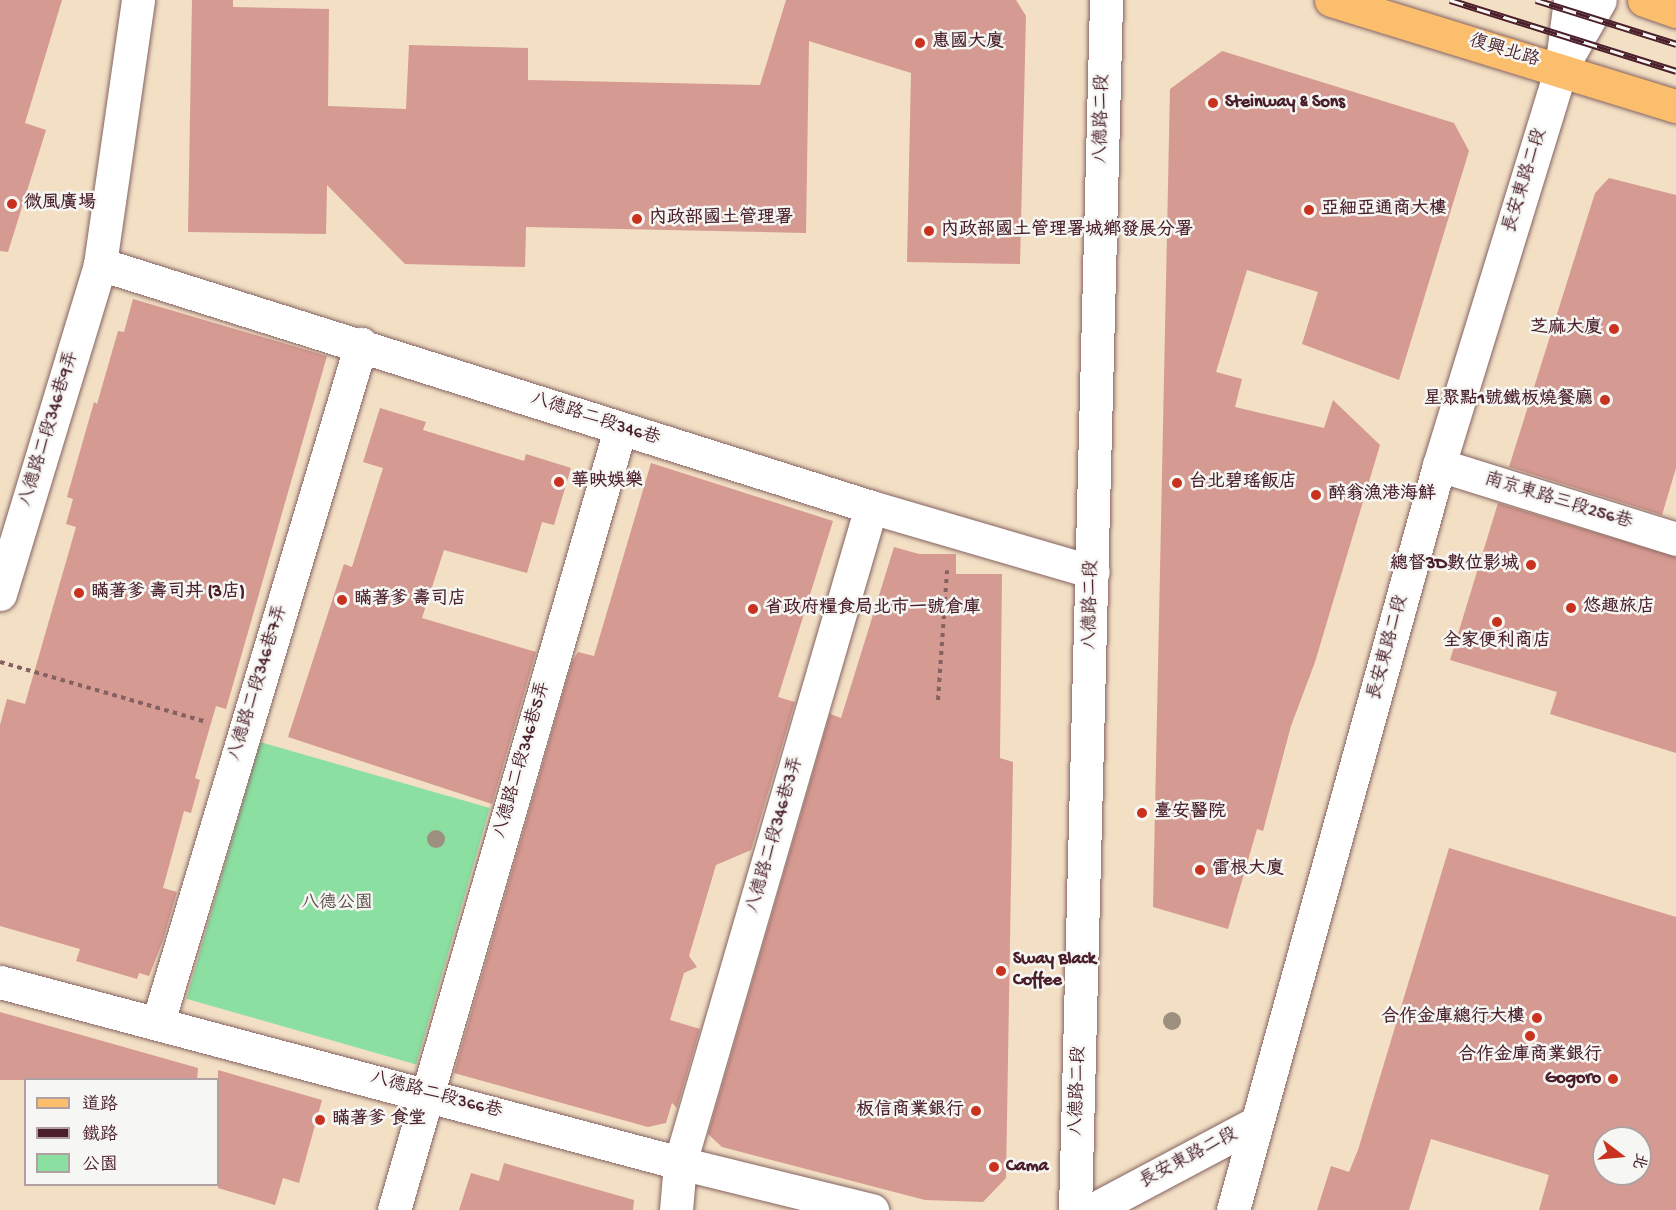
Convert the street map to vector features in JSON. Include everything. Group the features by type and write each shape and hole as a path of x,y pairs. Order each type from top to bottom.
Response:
{"main road":[{"name":"復興北路","path":"1331,0 1676,105"},
{"path":"1644,0 1676,11"}],"street":[{"name":"八德路二段346巷9弄","path":"0,594 100,264 138,0"},
{"name":"八德路二段","path":"1075,1210 1106,0"},
{"name":"長安東路二段","path":"1233,1210 1254,1124 1439,465 1560,69 1570,0"},
{"name":"長安東路二段","path":"1560,69 1600,0"},
{"name":"八德路二段346巷","path":"100,264 361,344 620,429 871,507 1092,572"},
{"name":"八德路二段346巷7弄","path":"158,1022 361,344"},
{"name":"八德路二段346巷5弄","path":"394,1210 425,1092 620,429"},
{"name":"南京東路三段256巷","path":"1439,465 1676,539"},
{"name":"八德路二段346巷3弄","path":"676,1210 680,1163 871,507"},
{"name":"八德路二段366巷","path":"0,982 425,1092 680,1163 872,1210"},
{"name":"長安東路二段","path":"1092,1210 1254,1124"}],"path":[{"path":"938,700 949,531"},
{"path":"0,662 244,733"}],"green space":[{"name":"八德公園","path":"260,742 490,808 416,1065 186,999"}],"building":[{"name":"微風廣場","path":"0,0 62,0 25,123 46,130 8,252 0,251"},
{"path":"192,0 233,0 233,7 329,9 328,106 406,109 409,45 528,48 528,80 760,85 786,0 1016,0 1026,16 1020,264 907,262 911,73 809,41 806,233 526,227 525,267 405,264 327,185 326,234 188,232"},
{"path":"1222,51 1454,123 1469,151 1399,380 1302,344 1318,292 1247,270 1216,372 1242,379 1235,407 1324,428 1333,400 1380,445 1315,662 1291,726 1263,831 1257,829 1228,929 1153,907 1170,89"},
{"name":"芝麻大廈","path":"1609,178 1676,195 1676,468 1662,515 1509,467 1595,193"},
{"path":"133,299 327,356 226,709 216,706 195,778 200,780 191,813 184,811 163,888 177,892 163,940 149,976 139,973 137,979 76,961 80,949 0,926 0,725 7,699 25,704 76,527 66,524 73,499 67,497 94,402 97,404 118,331 124,332"},
{"path":"380,408 426,422 423,430 524,461 526,454 571,468 554,525 542,522 527,573 444,550 422,618 536,652 492,804 288,737 344,564 352,567 383,468 363,462"},
{"path":"651,463 833,521 778,697 795,702 751,850 716,865 689,956 697,967 684,973 670,1020 700,1029 677,1108 672,1103 666,1123 648,1127 454,1073 572,662 578,652 594,656"},
{"name":"悠趣旅店","path":"1498,503 1676,557 1676,753 1550,714 1557,692 1450,660"},
{"path":"894,547 919,554 956,554 956,574 1002,574 1000,758 1013,762 1006,1178 983,1202 925,1200 722,1147 708,1134 830,714 841,718"},
{"name":"合作金庫總行大樓","path":"1449,848 1676,917 1676,1210 1539,1210 1549,1175 1431,1139 1409,1210 1317,1210 1331,1166 1349,1172 1358,1150"},
{"path":"0,1012 198,1068 197,1078 0,1080"},
{"path":"218,1070 322,1100 299,1183 283,1178 275,1205 218,1188"},
{"path":"504,1163 634,1200 633,1210 459,1210 471,1173 499,1181"}],"railway":[{"path":"1450,0 1676,71"},
{"path":"1536,0 1676,44"}],"place":[{"name":"惠國大廈","path":"920,43"},
{"name":"Steinway & Sons","path":"1213,103"},
{"name":"微風廣場","path":"12,204"},
{"name":"亞細亞通商大樓","path":"1309,210"},
{"name":"內政部國土管理署","path":"637,219"},
{"name":"內政部國土管理署城鄉發展分署","path":"929,231"},
{"name":"芝麻大廈","path":"1614,329"},
{"name":"星聚點1號鐵板燒餐廳","path":"1605,400"},
{"name":"華映娛樂","path":"559,482"},
{"name":"台北碧瑤飯店","path":"1177,483"},
{"name":"醉翁漁港海鮮","path":"1316,495"},
{"name":"總督3D數位影城","path":"1531,565"},
{"name":"瞞著爹 壽司丼 (3店)","path":"79,593"},
{"name":"瞞著爹 壽司店","path":"342,600"},
{"name":"悠趣旅店","path":"1571,608"},
{"name":"省政府糧食局北市一號倉庫","path":"753,609"},
{"name":"全家便利商店","path":"1497,622"},
{"name":"臺安醫院","path":"1142,813"},
{"name":"雷根大廈","path":"1200,870"},
{"name":"Sway Black Coffee","path":"1001,971"},
{"name":"合作金庫總行大樓","path":"1537,1018"},
{"name":"合作金庫商業銀行","path":"1530,1036"},
{"name":"Gogoro","path":"1613,1079"},
{"name":"板信商業銀行","path":"976,1111"},
{"name":"瞞著爹 食堂","path":"320,1120"},
{"name":"Cama","path":"994,1167"}]}
